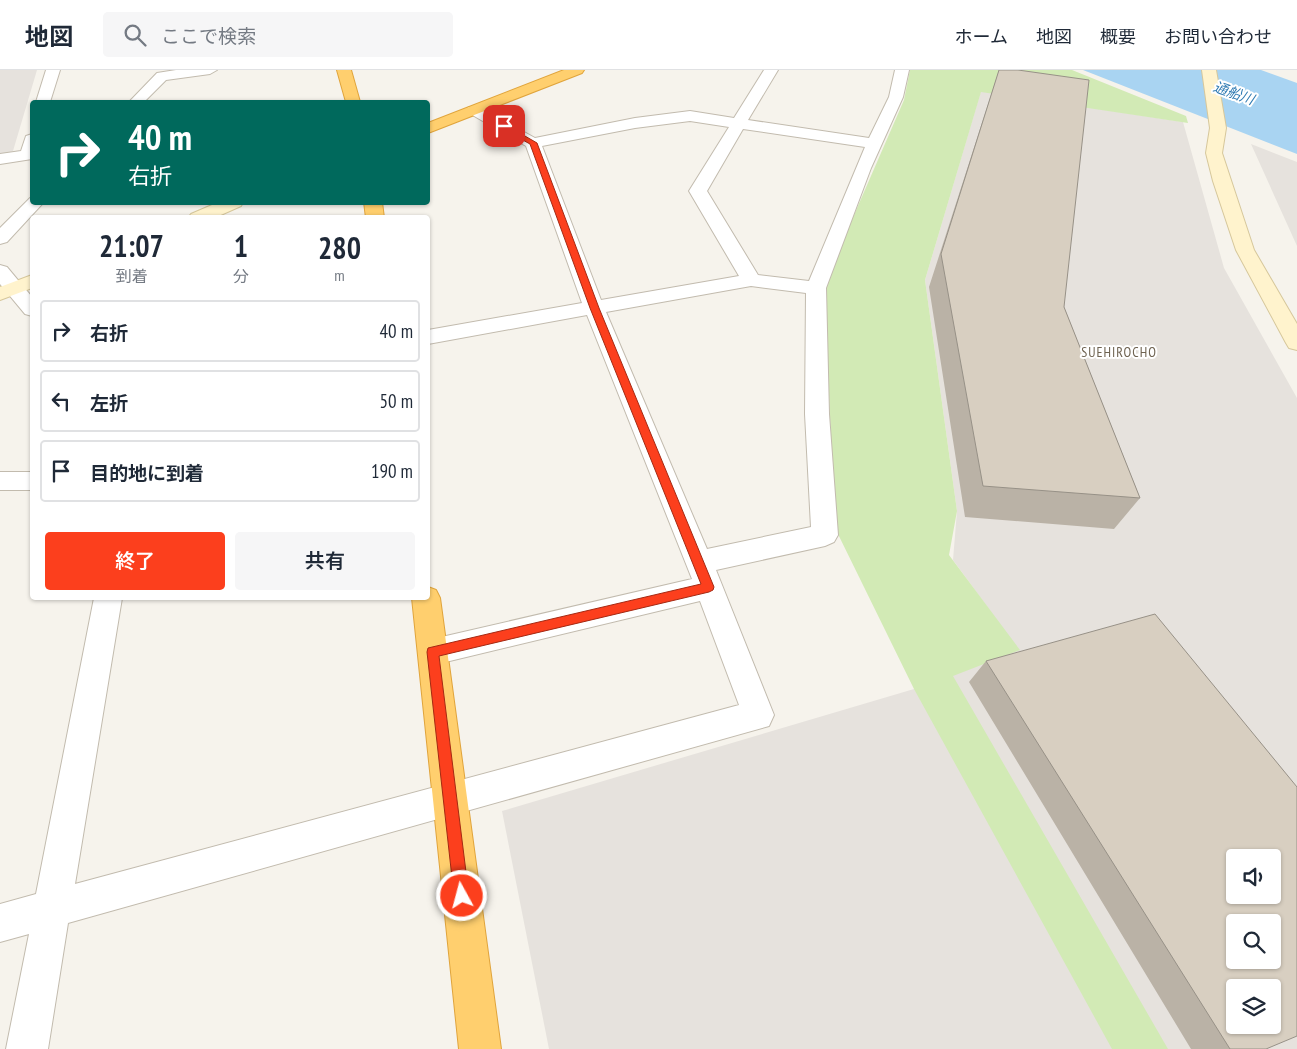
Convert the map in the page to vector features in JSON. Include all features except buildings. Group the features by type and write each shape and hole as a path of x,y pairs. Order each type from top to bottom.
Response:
{"highway":[{"path":"344,70 352,100"},
{"path":"430,127 577,70"},
{"path":"426,600 480,1049"}],"street":[{"path":"44,100 53,70"},
{"path":"138,100 162,76 210,70"},
{"path":"751,280 698,191 771,70"},
{"path":"433,652 704,575 825,535 818,414 816,288 896,97 902,70"},
{"path":"1209,70 1218,128 1214,153 1245,250 1297,343"},
{"path":"0,923 758,715 704,575 594,308 533,143 474,110"},
{"path":"533,143 636,122 690,116 875,144"},
{"path":"0,159 30,149"},
{"path":"0,238 33,205"},
{"path":"204,215 228,205"},
{"path":"0,271 30,307"},
{"path":"430,337 751,280 816,288"},
{"path":"0,481 30,481"},
{"path":"27,1049 108,600"}],"shaded area":[{"path":"0,70 37,70 13,151 0,155"},
{"path":"981,91 1183,122 1224,268 1297,398 1297,1049 549,1049 502,811 914,689 1019,650 953,560 957,511 925,280"},
{"path":"1251,144 1297,162 1297,246"}],"green space":[{"path":"910,70 1072,70 1186,116 1188,123 981,92 925,280 957,511 949,555 1020,650 953,676 1168,1049 1112,1049 914,689 835,528 824,284 904,100"}],"water":[{"name":"通船川","path":"1083,70 1261,70 1297,83 1297,154"}],"district":[{"name":"SUEHIROCHO","path":"1119,352"}],"route":[{"path":"462,896 433,652 709,587 632,396 594,308 533,143 504,126"}]}
